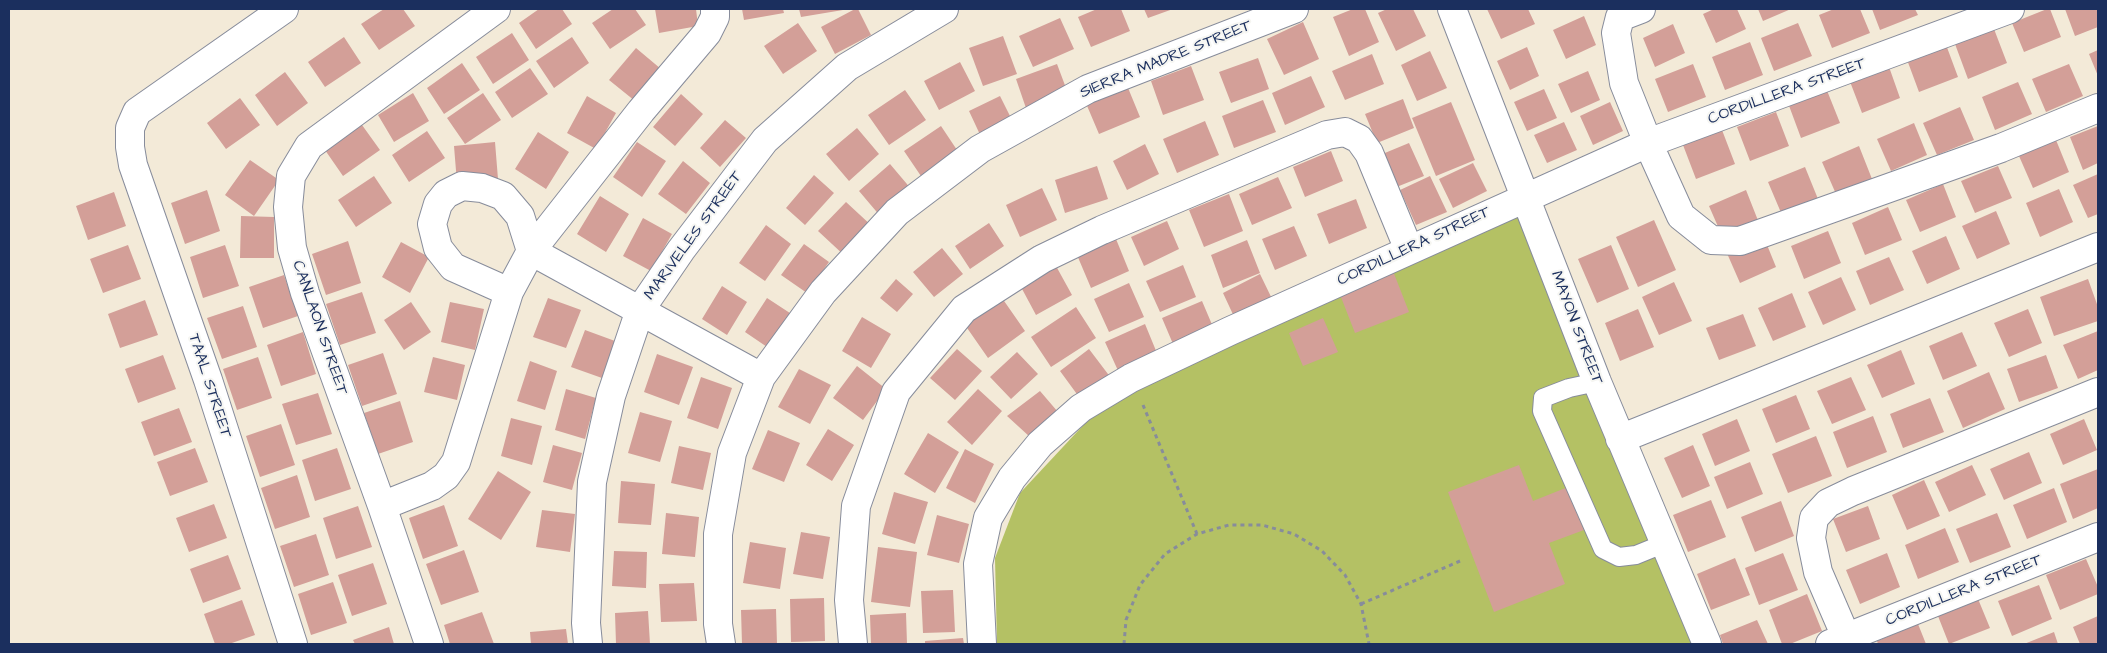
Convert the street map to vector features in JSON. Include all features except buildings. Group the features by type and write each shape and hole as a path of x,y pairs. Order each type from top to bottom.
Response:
{"street":[{"name":"TAAL STREET","path":"284,9 137,112 130,128 130,147 133,165 208,380 293,644"},
{"name":"CANLAON STREET","path":"429,644 382,506 304,293 292,248 288,207 291,176 309,146 496,9"},
{"path":"382,506 432,486 446,476 456,462 509,292 531,251 641,111 708,33 715,16 715,9"},
{"name":"MARIVELES STREET","path":"588,644 586,623 592,482 611,396 640,310 680,250 765,140 847,67 944,9"},
{"name":"SIERRA MADRE STREET","path":"721,644 718,624 718,534 732,453 760,377 823,292 896,212 980,149 1088,89 1294,9"},
{"name":"MAYON STREET","path":"1452,9 1597,382 1706,644"},
{"path":"1641,9 1620,17 1616,33 1624,83 1648,143 1682,216 1711,240 1740,241 2001,148 2098,108"},
{"name":"CORDILLERA STREET","path":"982,644 978,564 988,518 1012,478 1040,444 1081,408 1131,378 1525,197 1648,143 2010,9"},
{"path":"853,644 849,600 856,506 896,392 964,309 1042,259 1102,230 1328,135 1344,132 1359,139 1369,153 1409,250"},
{"path":"509,292 453,267 438,248 432,224 438,204 446,194 462,186 482,188 503,196 520,216 531,251 760,377"},
{"path":"1620,439 2098,247"},
{"path":"1842,642 1818,572 1811,538 1814,518 1828,503 1853,491 2098,392"},
{"name":"CORDILLERA STREET","path":"1842,642 2098,537"}],"lane":[{"path":"1597,382 1568,388 1543,398 1542,411 1604,549 1619,557 1636,555 1663,544"}],"path":[{"path":"1131,378 1197,534"},
{"path":"1124,644 1126,620 1140,584 1165,554 1197,534 1229,525 1262,525 1294,534 1322,551 1345,575 1361,604 1369,644"},
{"path":"1361,604 1460,561"}],"green space":[{"path":"1519,213 1693,644 997,644 995,558 1020,493 1090,418 1156,375"}]}
